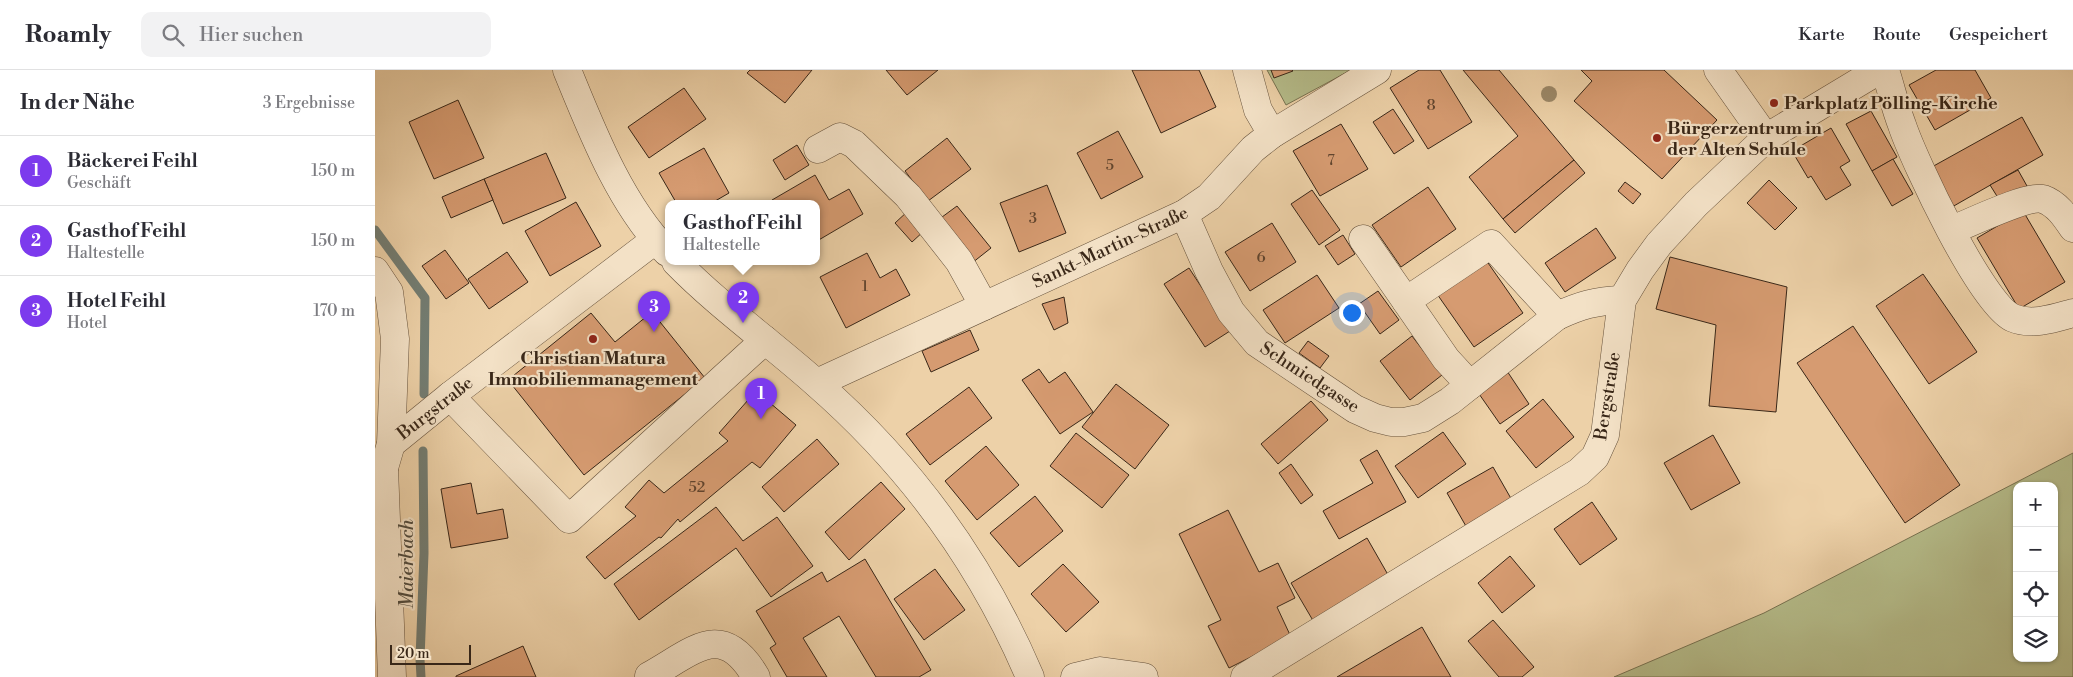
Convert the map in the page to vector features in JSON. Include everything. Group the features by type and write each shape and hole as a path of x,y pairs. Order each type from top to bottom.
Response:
{"street":[{"path":"567,70 592,129 617,179 662,247"},
{"path":"1247,70 1258,110 1272,134"},
{"name":"Sankt-Martin-Straße","path":"817,383 1184,214 1209,197 1253,149 1272,134 1377,70"},
{"path":"1718,70 1766,138"},
{"name":"Bergstraße","path":"1245,677 1579,472 1595,457 1605,435 1622,300 1639,270 1659,244 1696,204 1766,138 1879,70"},
{"path":"1885,70 1902,125 1929,188 1977,277 1995,302 2005,313 2014,318 2031,321 2049,320 2073,313"},
{"path":"818,149 840,137 854,144 908,196 959,261 984,306"},
{"path":"1953,230 2034,198 2051,203 2062,211 2073,228"},
{"name":"Schmiedgasse","path":"1184,214 1209,271 1231,312 1257,343 1355,409 1375,418 1391,422 1404,422 1423,418 1450,401 1557,316 1576,307 1597,301 1622,300"},
{"path":"1363,239 1446,359 1470,385"},
{"path":"1406,302 1491,244 1557,316"},
{"name":"Burgstraße","path":"383,463 450,396 662,247"},
{"path":"679,265 715,298 817,383 891,456 938,515 979,577 1030,677"},
{"path":"375,271 389,292 395,339 383,463 392,677"},
{"path":"450,396 569,519 765,340"},
{"path":"649,676 706,645 720,644 735,650 747,661 756,677"},
{"path":"1075,677 1100,671 1144,677"}],"green space":[{"path":"1267,70 1351,70 1286,105"},
{"path":"2073,453 2073,677 1614,677 1764,613 2013,484 2013,662 2058,662 2058,482 2017,482"}],"building":[{"path":"750,70 812,70 785,103 747,73"},
{"path":"886,70 938,70 907,95"},
{"path":"1132,70 1199,70 1216,107 1161,133"},
{"path":"1271,70 1292,70 1293,71 1274,78"},
{"path":"1419,70 1440,70 1472,122 1428,149 1390,88"},
{"path":"1463,70 1499,70 1574,160 1503,219 1469,177 1518,136"},
{"path":"1581,70 1612,70 1597,86"},
{"name":"Bürgerzentrum in der Alten Schule","path":"1581,70 1664,70 1717,120 1662,179 1574,101 1592,81"},
{"path":"1936,70 1975,70 1991,98 1935,130 1909,85"},
{"path":"684,88 706,119 649,158 628,127"},
{"path":"458,100 484,158 434,179 409,122"},
{"path":"1393,109 1414,141 1394,154 1373,122"},
{"path":"1871,111 1897,157 1872,171 1846,124"},
{"path":"2022,117 2043,155 1952,207 1930,168"},
{"path":"1341,124 1368,169 1320,196 1293,151"},
{"path":"1831,128 1850,161 1840,167 1851,185 1826,200 1811,176 1808,178 1792,151"},
{"path":"1118,131 1143,177 1101,199 1077,153"},
{"path":"947,138 971,169 928,201 905,171"},
{"path":"797,145 809,165 785,180 773,160"},
{"path":"704,148 729,193 717,200 675,200 659,173"},
{"path":"546,153 566,198 503,224 484,179"},
{"path":"1893,159 1913,194 1892,206 1872,171"},
{"path":"1574,160 1585,173 1515,233 1503,219"},
{"path":"2018,170 2027,186 2000,201 1990,185"},
{"path":"815,175 829,200 849,189 863,214 820,239 820,200 772,200"},
{"path":"484,179 493,200 451,218 442,197"},
{"path":"1769,180 1797,208 1775,230 1747,203"},
{"path":"1625,182 1641,194 1633,204 1618,191"},
{"path":"1047,185 1066,233 1019,252 1000,203"},
{"path":"1428,187 1456,229 1401,267 1372,225"},
{"path":"1312,190 1340,230 1319,245 1291,204"},
{"path":"576,202 601,246 550,276 525,231"},
{"path":"957,206 991,248 972,263 938,220"},
{"path":"908,211 925,230 912,242 895,223"},
{"path":"2023,211 2065,282 2019,309 1977,238"},
{"path":"1272,223 1296,262 1250,291 1225,252"},
{"path":"1596,228 1616,258 1565,292 1545,263"},
{"path":"1343,235 1355,254 1338,265 1325,246"},
{"path":"445,250 469,283 446,299 422,266"},
{"path":"507,252 528,282 489,309 468,279"},
{"path":"867,253 880,278 896,269 910,295 846,328 820,277"},
{"path":"1670,257 1787,287 1776,412 1709,406 1716,325 1656,309"},
{"path":"1486,260 1523,313 1474,347 1437,294"},
{"path":"1189,268 1230,331 1205,347 1164,284"},
{"path":"1923,274 1977,352 1929,384 1876,306"},
{"path":"1317,275 1339,308 1285,343 1263,310"},
{"path":"1378,291 1399,320 1380,334 1359,304"},
{"path":"1064,297 1068,323 1054,330 1042,304"},
{"path":"652,312 705,378 584,475 508,380 591,313 615,342"},
{"path":"1853,326 1960,485 1905,523 1797,363"},
{"path":"970,330 979,350 931,372 922,351"},
{"path":"1412,336 1442,375 1410,400 1380,361"},
{"path":"1308,341 1329,356 1320,368 1299,353"},
{"path":"1039,369 1049,383 1065,372 1093,412 1060,434 1022,380"},
{"path":"1507,371 1529,404 1500,424 1477,391"},
{"path":"1116,384 1169,425 1135,469 1082,427"},
{"path":"969,387 992,418 930,465 906,434"},
{"path":"756,391 796,425 760,468 752,462 680,522 678,519 661,538 659,537 605,579 586,557 636,516 625,507 649,480 664,493 728,441 719,433"},
{"path":"1543,399 1574,437 1536,468 1506,431"},
{"path":"1311,401 1328,420 1278,464 1261,444"},
{"path":"1443,432 1466,464 1418,498 1395,466"},
{"path":"1076,433 1129,475 1102,508 1050,466"},
{"path":"1713,435 1740,483 1691,510 1664,463"},
{"path":"817,439 839,464 784,512 762,487"},
{"path":"986,446 1019,485 977,520 945,481"},
{"path":"1377,450 1406,502 1339,539 1323,511 1373,483 1360,460"},
{"path":"1291,464 1313,495 1301,504 1279,473"},
{"path":"1493,467 1513,502 1467,528 1447,493"},
{"path":"881,482 905,509 849,560 825,532"},
{"path":"471,483 477,514 503,509 508,538 451,548 441,489"},
{"path":"1035,496 1063,531 1019,567 990,533"},
{"path":"1592,502 1617,539 1580,565 1554,529"},
{"path":"716,507 743,541 777,517 813,566 771,597 736,548 639,620 614,584"},
{"path":"1228,510 1259,572 1278,563 1295,598 1277,607 1291,637 1229,668 1208,626 1221,620 1179,534"},
{"path":"1367,538 1391,580 1315,624 1291,583"},
{"path":"1510,556 1535,586 1502,613 1478,583"},
{"path":"865,559 931,670 919,677 876,677 839,616 803,638 827,677 787,677 770,648 776,644 756,611 822,572 827,582"},
{"path":"1063,564 1099,602 1066,632 1031,594"},
{"path":"935,569 965,610 924,640 894,599"},
{"path":"1493,620 1534,667 1522,677 1499,677 1468,641"},
{"path":"1422,627 1451,677 1337,677"},
{"path":"523,646 536,677 456,677 456,676"}],"waterway":[{"name":"Maierbach","path":"375,230 425,298 424,394"},
{"name":"Maierbach","path":"421,677 424,553 423,451"}],"place":[{"name":"Parkplatz Pölling-Kirche","path":"1774,103"},
{"name":"Bürgerzentrum in der Alten Schule","path":"1657,138"},
{"name":"Gasthof Feihl","path":"743,323"},
{"name":"Hotel Feihl","path":"654,332"},
{"name":"Christian Matura Immobilienmanagement","path":"593,339"},
{"name":"Bäckerei Feihl","path":"761,419"}]}
